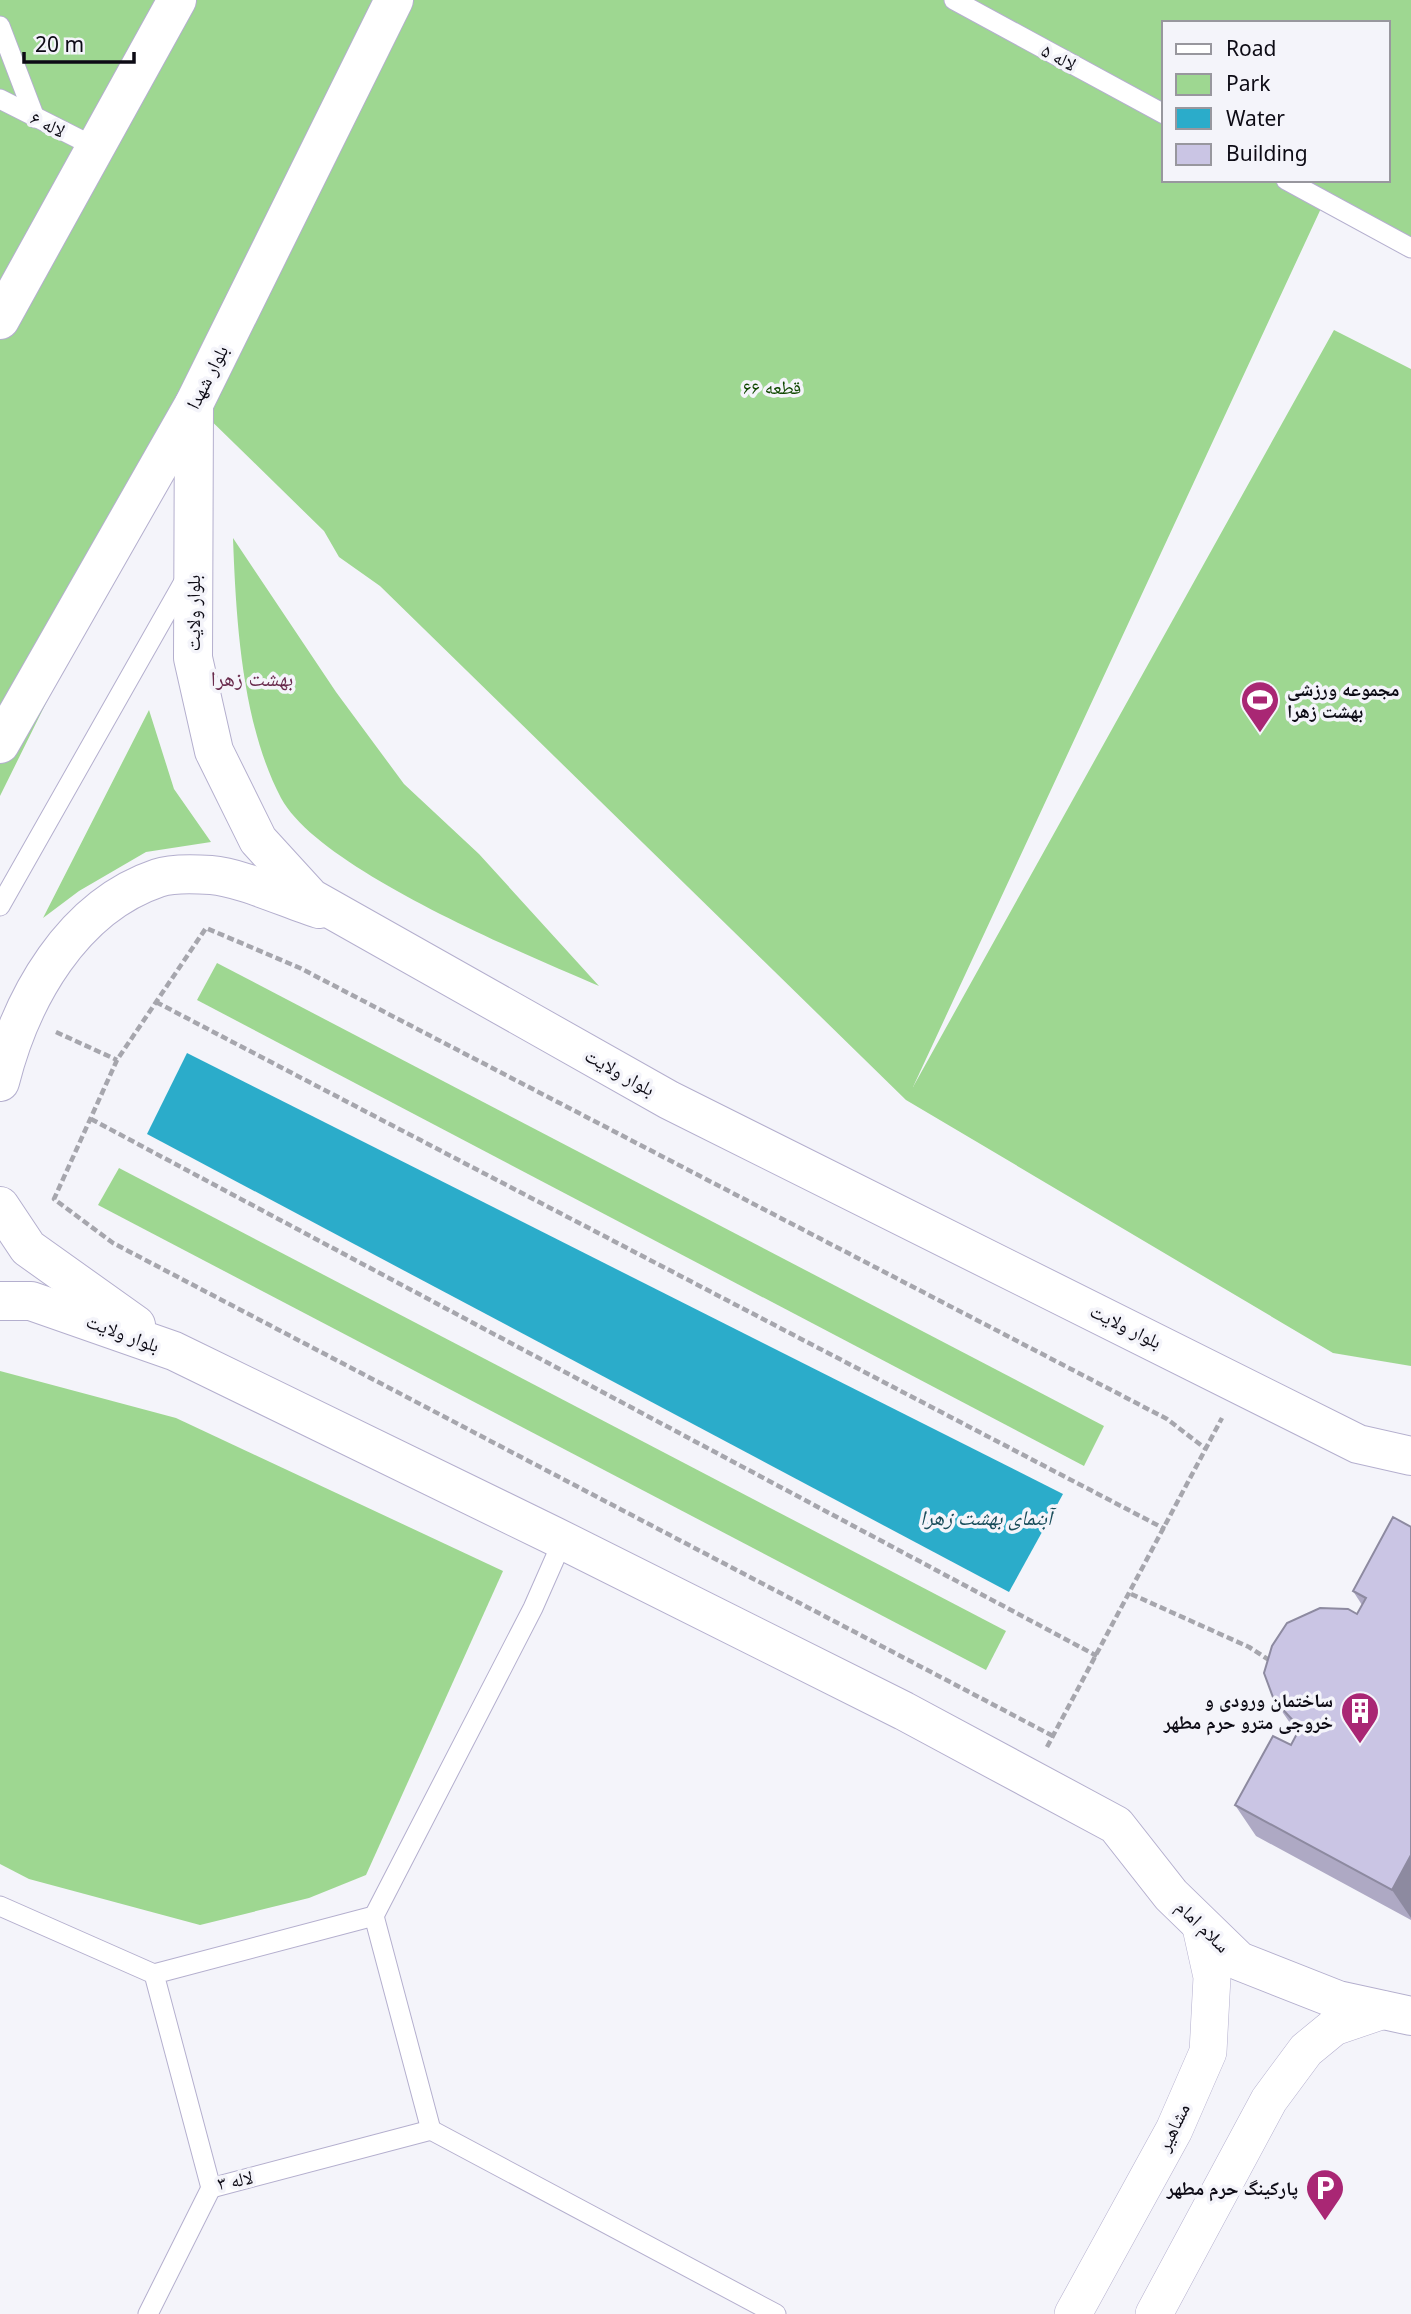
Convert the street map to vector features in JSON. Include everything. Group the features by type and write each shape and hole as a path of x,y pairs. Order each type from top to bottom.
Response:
{"street":[{"path":"0,320 177,0"},
{"name":"بلوار شهدا","path":"0,744 194,404 394,0"},
{"name":"بلوار ولایت","path":"194,404 193,658 214,751 257,840 312,898 669,1100 1358,1444 1411,1456"},
{"path":"0,1082 34,987 71,939 119,895 160,876 214,875 354,922"},
{"path":"0,1206 29,1248 174,1351"},
{"name":"بلوار ولایت","path":"0,1301 31,1301 174,1351 563,1540 904,1711 1030,1779"},
{"name":"سلام امام","path":"1030,1779 1116,1825 1171,1895 1239,1961 1338,2000 1397,2013"},
{"name":"مشاهیر","path":"1073,2314 1174,2130 1208,2052 1212,1977 1200,1923"},
{"path":"1154,2314 1269,2100 1306,2050 1334,2027 1397,2013"}],"lane":[{"name":"لاله ۵","path":"954,0 1162,113"},
{"path":"0,26 35,118"},
{"name":"لاله ۶","path":"0,99 97,148"},
{"path":"1290,182 1411,248"},
{"path":"0,906 193,565"},
{"path":"563,1540 533,1608 374,1916 431,2130 776,2314"},
{"path":"0,1906 154,1974 374,1916"},
{"name":"لاله ۳","path":"154,1974 211,2188 431,2130"},
{"path":"148,2314 211,2188"}],"path":[{"path":"1053,1736 113,1243 54,1199 117,1060 206,928 300,968 1154,1412 1206,1449"},
{"path":"156,1002 1165,1529"},
{"path":"23,1018 117,1060"},
{"path":"91,1119 1097,1656"},
{"path":"1030,1779 1131,1594 1240,1383"},
{"path":"1131,1594 1249,1647 1283,1669"}],"green space":[{"name":"قطعه ۶۶","path":"0,0 1411,0 1411,247 1324,202 913,1087 1334,330 1411,369 1411,1366 1333,1353 906,1100 380,586 339,557 324,531 194,404 0,796"},
{"path":"233,538 336,692 404,784 479,854 599,986 522,953 425,906 336,853 302,825 281,798 268,769 249,705 239,637"},
{"path":"149,710 174,789 211,842 146,852 79,891 43,918"},
{"path":"217,963 1104,1426 1084,1466 197,1000"},
{"path":"119,1168 1006,1631 986,1670 98,1205"},
{"path":"0,1371 176,1418 503,1571 366,1875 309,1898 200,1925 29,1879 0,1864"}],"water":[{"name":"آبنمای بهشت زهرا","path":"187,1053 1063,1494 1009,1592 147,1134"}],"building":[{"name":"ساختمان ورودی و خروجی مترو حرم مطهر","path":"1393,1517 1411,1527 1411,1855 1392,1890 1235,1805 1273,1736 1291,1745 1300,1728 1274,1700 1264,1673 1272,1646 1287,1623 1320,1608 1348,1609 1357,1614 1366,1598 1353,1591"}],"place":[{"name":"مجموعه ورزشی بهشت زهرا","path":"1260,734"},
{"name":"ساختمان ورودی و خروجی مترو حرم مطهر","path":"1360,1745"},
{"name":"پارکینگ حرم مطهر","path":"1325,2222"}],"district":[{"name":"بهشت زهرا","path":"252,679"}]}
